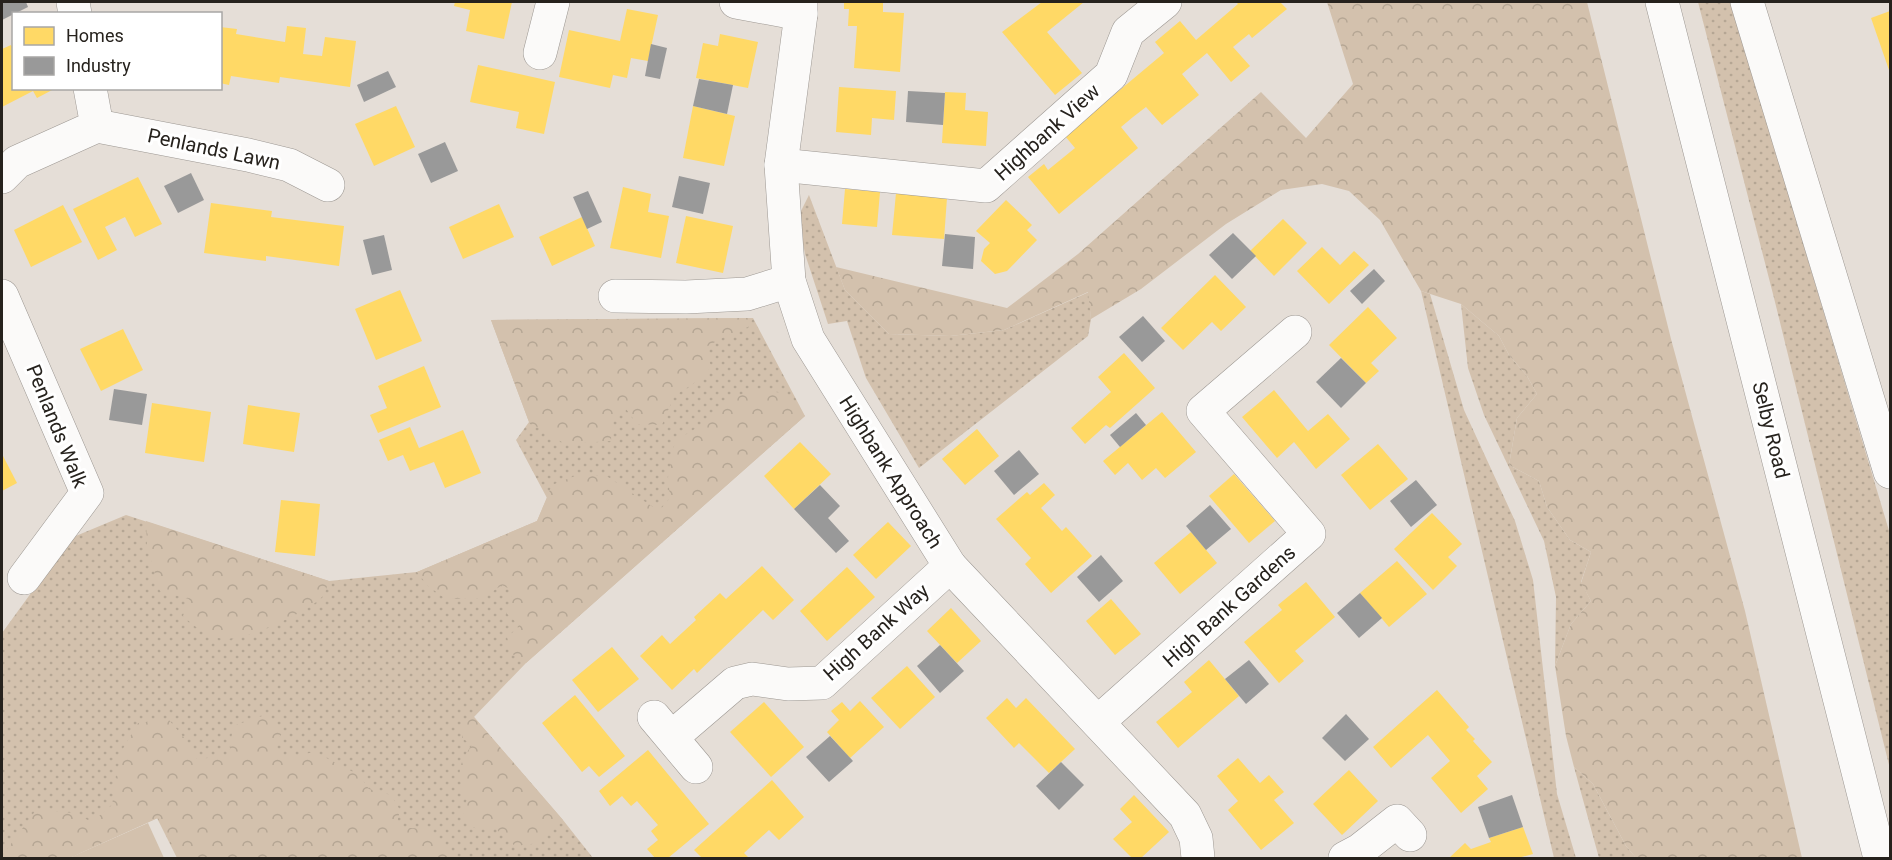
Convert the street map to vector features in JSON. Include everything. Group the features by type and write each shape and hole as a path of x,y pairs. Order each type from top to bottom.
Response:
{"street":[{"path":"540,53 553,2"},
{"path":"736,2 801,8"},
{"name":"Highbank View","path":"781,165 986,186 1111,75 1128,32 1165,2"},
{"name":"Selby Road","path":"1662,2 1880,858"},
{"path":"1747,2 1890,472"},
{"name":"Highbank Approach","path":"801,8 781,165 789,281 808,339 950,566 1185,815 1196,837 1198,858"},
{"path":"2,177 17,162 97,126 90,90"},
{"name":"Penlands Lawn","path":"97,126 248,154 289,165 328,185"},
{"path":"615,296 686,297 747,294 789,281"},
{"name":"Penlands Walk","path":"2,296 87,493 24,578"},
{"name":"High Bank Gardens","path":"1098,722 1309,534 1203,411 1295,332"},
{"name":"High Bank Way","path":"696,767 663,727 735,683 752,679 788,684 822,683 950,566"},
{"path":"1345,858 1360,850 1397,821 1410,835"}],"green space":[{"path":"1327,2 1587,2 1671,339 1745,611 1802,858 1636,858 1626,846 1593,784 1574,767 1566,736 1555,666 1571,624 1591,601 1581,583 1591,552 1570,540 1547,507 1539,481 1509,465 1517,418 1537,394 1527,376 1509,355 1499,336 1461,304 1421,291 1380,220 1349,191 1322,184 1281,190 1226,224 1141,289 1091,319 1088,292 1004,330 950,336 889,334 845,290 836,267 1007,308 1078,254 1261,92 1306,138 1353,84"},
{"path":"1698,2 1731,2 1890,534 1890,769 1774,298"},
{"path":"809,195 845,290 889,334 950,336 1004,330 1089,292 1091,319 1088,336 919,468 866,378 847,321 828,324 805,254 798,217"},
{"path":"1421,291 1430,294 1464,410 1515,521 1533,580 1557,794 1576,858 1554,858"},
{"path":"1461,304 1499,336 1509,355 1527,376 1537,394 1517,418 1509,465 1539,481 1547,507 1570,540 1591,552 1581,582 1591,601 1571,624 1555,666 1556,597 1544,541 1484,415 1468,368"},
{"path":"753,318 805,416 526,663 474,717 593,858 177,858 157,818 69,858 2,858 2,633 71,538 126,515 329,581 417,572 537,521 547,498 516,440 529,422 491,320"},
{"path":"753,318 748,327 706,347 711,367 693,384 674,396 662,425 637,424 626,409 612,419 611,441 565,444 529,422 491,320"},
{"path":"759,389 787,394 805,416 526,663 511,653 507,637 520,626 506,613 513,591 502,585 483,598 446,599 428,586 417,572 537,521 552,485 580,474 608,477 659,511 670,498 668,477 675,441 703,424 733,397"},
{"path":"146,521 329,581 321,598 289,618 245,636 217,638 201,630 183,616 189,599 160,591 147,546"},
{"path":"268,714 283,732 271,748 281,758 315,752 359,775 369,789 391,795 400,810 396,827 426,829 454,853 454,858 179,858 158,818 69,858 2,858 36,810 74,813 92,822 112,805 121,752 138,723 169,720 186,740 197,759 229,756 233,726"},
{"path":"474,717 563,820 539,843 515,846 496,829 474,828 462,812 467,800 461,784 460,772 463,760 472,745 462,738 463,720"},
{"path":"1574,767 1593,784 1626,846 1636,858 1599,858"},
{"path":"148,823 164,858 69,858"}],"building: Homes":[{"path":"455,2 512,2 504,39 466,31 470,10 454,6"},
{"path":"844,2 883,2 883,12 904,13 900,72 854,68 857,26 848,26 849,9 844,9"},
{"path":"1042,2 1084,2 1047,32 1082,73 1055,95 1002,32"},
{"path":"1236,2 1280,2 1287,9 1252,38 1249,34 1233,47 1250,66 1231,82 1207,53 1182,74 1199,95 1162,125 1146,107 1121,127 1138,148 1059,214 1028,177 1044,164 1048,170 1075,148 1065,136 1164,53 1155,42 1180,21 1196,40 1238,4"},
{"path":"627,9 658,15 648,61 631,58 627,78 613,75 610,88 559,77 569,30 620,41"},
{"path":"1890,11 1890,73 1871,18"},
{"path":"287,26 306,28 303,54 322,56 325,37 356,41 350,87 280,77 279,83 231,76 229,85 222,83 222,27 237,29 236,34 285,42"},
{"path":"720,34 758,42 748,88 696,78 703,43 718,46"},
{"path":"11,45 12,47 12,90 52,90 37,98 33,91 2,107 2,49"},
{"path":"478,65 555,82 544,134 516,128 519,112 470,102"},
{"path":"839,87 896,91 894,120 872,118 871,135 836,132"},
{"path":"945,92 966,93 965,110 988,112 986,146 942,143"},
{"path":"396,106 415,147 374,166 355,124"},
{"path":"693,106 735,116 724,166 683,158"},
{"path":"138,177 162,224 135,237 125,217 105,227 117,250 98,260 73,209"},
{"path":"623,187 651,194 648,212 669,216 661,258 610,248"},
{"path":"845,189 880,192 877,227 842,224"},
{"path":"896,193 947,198 944,239 892,235"},
{"path":"1006,200 1032,225 1027,230 1037,240 1007,271 995,274 981,261 984,249 990,243 976,231"},
{"path":"211,203 272,211 271,217 344,226 339,266 266,256 266,261 204,253"},
{"path":"499,204 514,237 463,259 449,227"},
{"path":"63,205 82,242 31,267 14,230"},
{"path":"686,216 733,226 723,273 676,263"},
{"path":"582,217 595,246 552,266 539,237"},
{"path":"1283,219 1307,243 1274,276 1250,251"},
{"path":"1322,247 1340,265 1354,251 1369,265 1329,304 1297,271"},
{"path":"1215,275 1246,307 1221,331 1212,322 1183,350 1161,328"},
{"path":"400,290 422,341 376,360 355,309"},
{"path":"1368,307 1397,338 1371,363 1379,371 1366,383 1329,345"},
{"path":"123,329 143,370 101,391 80,349"},
{"path":"1124,353 1155,388 1110,428 1106,425 1085,444 1071,428 1111,392 1098,377"},
{"path":"424,366 441,407 378,433 370,415 387,408 378,386"},
{"path":"1274,390 1308,431 1328,414 1350,439 1316,469 1294,442 1277,458 1242,417"},
{"path":"152,403 211,412 204,462 145,453"},
{"path":"248,405 300,413 294,452 243,444"},
{"path":"1162,412 1196,452 1165,478 1156,468 1142,480 1128,463 1115,475 1103,461"},
{"path":"410,427 419,448 463,430 481,473 445,488 434,462 410,471 403,455 388,461 379,440"},
{"path":"977,429 999,456 965,485 942,459"},
{"path":"800,442 831,474 794,509 764,476"},
{"path":"1378,444 1408,479 1370,510 1341,475"},
{"path":"2,454 17,483 2,491"},
{"path":"1234,474 1275,521 1249,543 1209,496"},
{"path":"1044,483 1055,495 1041,508 1062,531 1066,527 1092,556 1051,593 1025,564 1031,558 996,519 1027,492 1030,495"},
{"path":"281,500 320,504 315,556 275,552"},
{"path":"1432,513 1462,544 1448,557 1457,566 1433,590 1394,549"},
{"path":"888,522 911,546 876,579 853,555"},
{"path":"1191,532 1217,563 1180,594 1154,563"},
{"path":"1397,561 1427,594 1389,627 1360,593"},
{"path":"762,566 794,600 773,620 763,610 697,673 694,669 672,690 640,656 662,635 670,644 720,593 726,599"},
{"path":"847,567 875,597 827,641 800,611"},
{"path":"1306,582 1335,617 1295,651 1304,661 1279,683 1244,642 1282,610 1278,605"},
{"path":"1111,599 1141,634 1115,655 1086,621"},
{"path":"951,608 981,641 957,663 927,631"},
{"path":"612,647 639,679 598,712 572,680"},
{"path":"1209,660 1239,696 1178,748 1156,722 1192,692 1184,682"},
{"path":"907,666 935,697 900,729 871,698"},
{"path":"1437,690 1469,727 1466,730 1475,739 1473,741 1492,762 1477,776 1488,789 1461,813 1431,778 1450,761 1428,735 1391,768 1373,747"},
{"path":"575,695 625,756 599,777 589,766 582,772 542,723"},
{"path":"1007,698 1016,708 1026,698 1075,749 1049,773 1019,743 1014,748 986,718"},
{"path":"860,701 884,727 850,758 827,732 839,720 831,711 842,702 850,711"},
{"path":"764,702 804,747 771,777 730,732"},
{"path":"648,750 709,824 668,858 655,858 647,849 658,840 651,831 658,825 637,801 631,806 622,796 610,806 599,791"},
{"path":"1238,758 1260,783 1269,775 1284,792 1274,800 1294,823 1261,850 1228,810 1238,801 1217,776"},
{"path":"1349,770 1378,801 1342,835 1313,804"},
{"path":"772,780 804,817 779,840 769,830 744,853 749,858 702,858 694,850"},
{"path":"1134,795 1169,832 1141,858 1132,858 1113,839 1132,822 1120,809"},
{"path":"1523,827 1533,854 1518,858 1449,858 1465,843 1471,849 1491,842 1489,838"}],"building: Industry":[{"path":"2,2 26,2 28,7 12,12 12,15 2,20"},
{"path":"651,44 667,48 660,79 645,76"},
{"path":"388,71 396,87 364,102 357,85"},
{"path":"699,79 733,85 727,114 693,106"},
{"path":"908,91 945,93 943,125 906,122"},
{"path":"445,142 458,171 431,183 418,154"},
{"path":"191,173 204,200 178,213 164,186"},
{"path":"679,176 710,183 703,214 672,207"},
{"path":"588,191 602,222 587,229 573,197"},
{"path":"1233,233 1256,256 1232,279 1209,255"},
{"path":"945,234 975,237 973,269 942,266"},
{"path":"384,235 392,270 372,275 363,240"},
{"path":"1374,269 1385,281 1362,304 1350,291"},
{"path":"1143,316 1165,341 1142,362 1119,337"},
{"path":"1341,358 1366,383 1341,408 1316,382"},
{"path":"114,389 147,394 142,425 109,420"},
{"path":"1136,413 1146,425 1120,447 1110,435"},
{"path":"1019,450 1039,474 1014,495 994,471"},
{"path":"1416,480 1437,505 1411,527 1390,501"},
{"path":"820,485 840,506 828,518 849,541 836,553 794,509"},
{"path":"1210,505 1231,529 1206,550 1186,526"},
{"path":"1101,555 1123,581 1099,602 1077,577"},
{"path":"1360,593 1382,618 1359,638 1337,613"},
{"path":"940,645 964,671 940,693 917,666"},
{"path":"1249,660 1269,684 1246,704 1225,679"},
{"path":"1346,714 1369,739 1345,761 1322,738"},
{"path":"830,736 853,761 829,782 806,757"},
{"path":"1061,762 1084,785 1059,810 1036,786"},
{"path":"1512,795 1523,827 1489,838 1478,807"}]}
